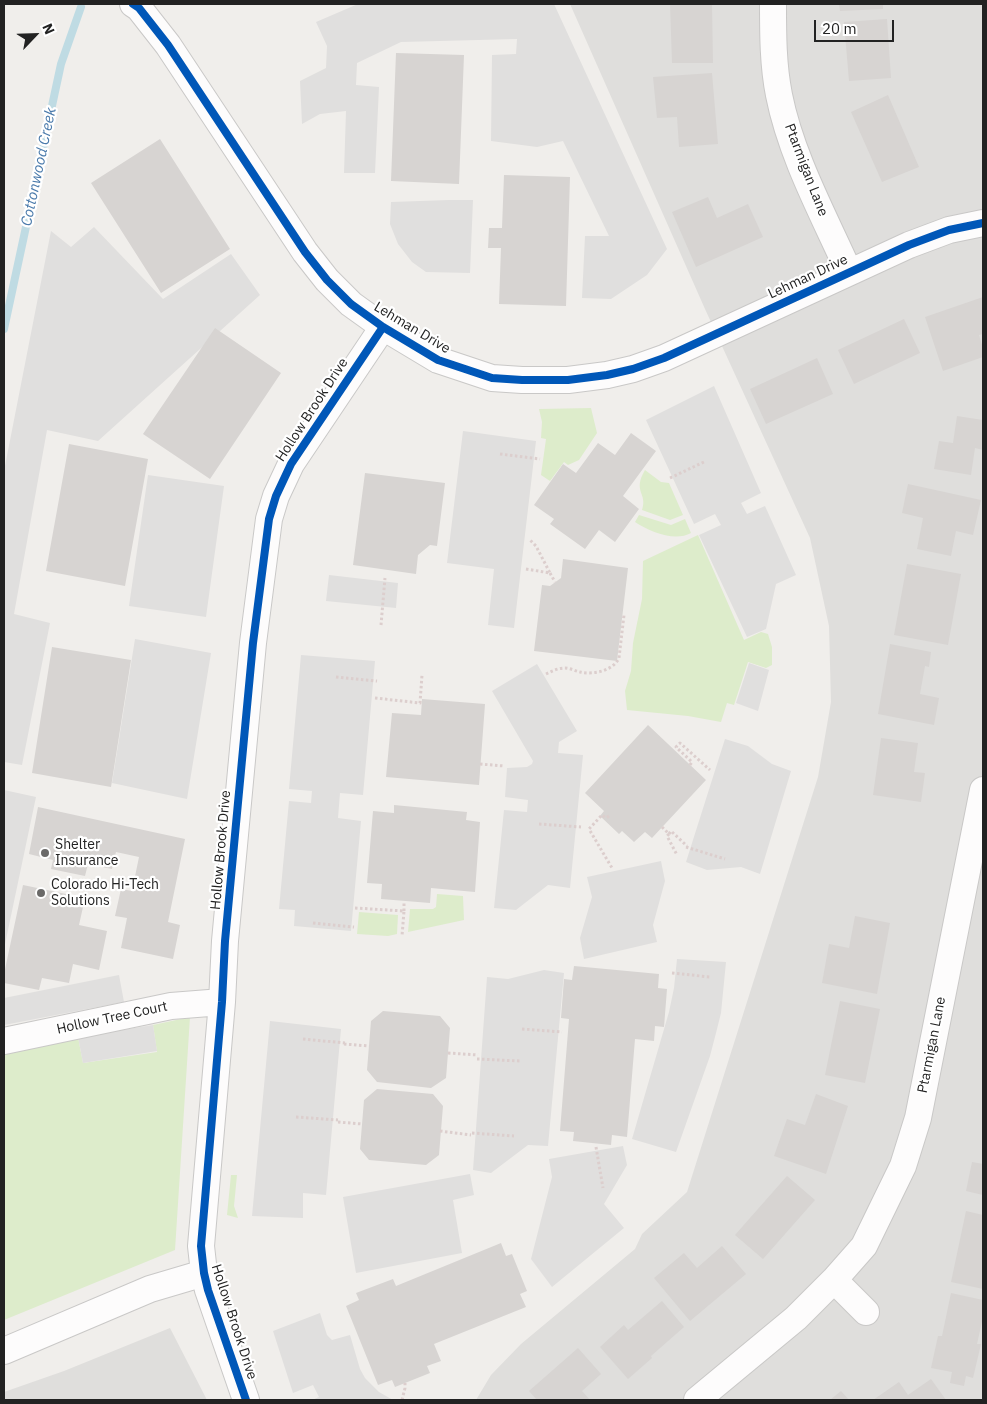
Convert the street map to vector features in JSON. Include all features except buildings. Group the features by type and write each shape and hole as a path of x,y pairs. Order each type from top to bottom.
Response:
{"street":[{"name":"Ptarmigan Lane","path":"773,4 773,55 779,96 792,141 849,272"},
{"name":"Lehman Drive","path":"138,5 168,45 305,252 327,280 351,304 383,327 438,360 492,378 568,380 607,375 646,365 909,245 949,230 983,223"},
{"name":"Hollow Brook Drive","path":"246,1400 204,1273 201,1258 201,1233 222,1002 225,941 253,643 269,519 276,496 291,464 383,327"},
{"name":"Ptarmigan Lane","path":"697,1400 796,1318 834,1280 864,1246 886,1205 906,1158 918,1118 983,790"},
{"name":"Hollow Tree Court","path":"4,1041 171,1006 222,1002"},
{"path":"4,1351 150,1289 204,1273"},
{"path":"834,1280 866,1312"}],"path":[{"path":"500,454 540,459"},
{"path":"670,478 706,461"},
{"path":"529,539 536,546 555,582"},
{"path":"526,569 550,573"},
{"path":"381,625 385,578"},
{"path":"546,674 565,668 594,673 615,664 618,658 624,615"},
{"path":"376,698 420,703 422,675"},
{"path":"336,678 377,681"},
{"path":"690,765 692,762 676,747 680,743 710,770"},
{"path":"480,764 504,766"},
{"path":"588,829 602,815 606,818 609,816"},
{"path":"539,824 588,829"},
{"path":"662,827 669,834"},
{"path":"588,829 612,868"},
{"path":"669,834 671,831 686,846 725,859"},
{"path":"669,834 667,836 677,855"},
{"path":"402,936 404,901"},
{"path":"356,908 404,911"},
{"path":"313,923 354,927"},
{"path":"672,974 710,977"},
{"path":"522,1029 562,1032"},
{"path":"304,1040 369,1046"},
{"path":"448,1053 520,1061"},
{"path":"296,1117 362,1124"},
{"path":"440,1131 514,1136"},
{"path":"596,1147 603,1188"},
{"path":"402,1400 406,1388 405,1383"}],"shaded area":[{"path":"358,4 554,4 667,249 647,275 611,299 582,298 585,236 609,236 563,141 537,147 491,141 492,55 516,54 517,39 401,42 357,63 356,85 379,87 375,173 344,173 346,111 320,114 302,124 300,81 326,68 327,46 316,22"},
{"path":"570,4 983,4 983,1400 476,1400 491,1375 521,1344 635,1249 642,1234 687,1192 818,777 831,702 829,626 810,538 705,309"},
{"path":"473,200 470,273 426,272 412,262 398,244 390,224 391,202"},
{"path":"94,227 163,299 231,254 260,295 98,441 47,430 14,614 50,623 22,765 4,762 4,471 51,231 71,247"},
{"path":"714,386 761,493 741,503 747,514 765,506 796,575 776,584 766,629 747,637 699,535 721,525 715,514 694,524 646,420"},
{"path":"463,431 536,441 514,628 488,625 494,569 447,563"},
{"path":"148,475 224,486 206,617 129,606"},
{"path":"329,575 398,583 396,608 326,601"},
{"path":"135,639 211,653 187,799 112,783"},
{"path":"301,655 375,661 363,795 340,793 338,818 361,821 351,931 294,926 295,910 279,909 289,801 311,803 312,791 289,789"},
{"path":"749,663 769,670 758,711 736,703"},
{"path":"537,664 577,731 559,742 558,753 583,755 570,888 548,885 516,910 494,908 504,810 527,812 528,800 505,797 507,768 527,767 533,761 492,691"},
{"path":"725,739 748,746 772,764 791,771 760,874 741,867 707,870 686,862"},
{"path":"4,790 36,797 4,949"},
{"path":"661,861 665,881 653,925 657,942 584,959 580,938 592,897 587,877"},
{"path":"677,959 726,962 721,1013 710,1056 676,1152 632,1139 669,1012"},
{"path":"544,970 564,973 548,1146 528,1145 491,1173 473,1170 487,977 508,979"},
{"path":"119,975 124,1002 4,1025 4,998"},
{"path":"270,1021 341,1029 326,1195 303,1193 303,1218 252,1216"},
{"path":"153,1025 157,1051 83,1063 78,1037"},
{"path":"623,1146 627,1165 604,1204 624,1228 552,1287 531,1259 552,1177 549,1159"},
{"path":"470,1174 474,1195 453,1200 462,1253 356,1273 343,1197"},
{"path":"320,1313 327,1335 332,1340 350,1335 360,1369 365,1378 379,1392 393,1400 312,1400 319,1397 313,1385 293,1393 273,1331"},
{"path":"170,1328 207,1400 4,1400 4,1392 64,1371"}],"green space":[{"path":"591,408 597,433 579,460 568,465 564,462 550,481 541,475 546,439 541,438 542,422 539,409"},
{"path":"645,470 661,482 669,483 683,515 670,520 642,510 643,500 640,483"},
{"path":"639,515 671,525 685,519 691,533 685,536 663,535 635,522"},
{"path":"698,535 744,640 761,632 768,634 772,647 772,665 766,668 748,662 734,705 727,703 721,722 688,716 627,710 625,691 631,671 633,643 642,599 643,561"},
{"path":"437,894 463,896 464,920 408,932 410,909 433,909 436,907"},
{"path":"359,912 398,915 397,934 388,936 357,934"},
{"path":"190,1017 175,1250 4,1320 4,1054 78,1037 83,1063 157,1052 153,1025"},
{"path":"231,1175 237,1175 234,1206 238,1218 227,1215"}],"waterway":[{"name":"Cottonwood Creek","path":"4,329 61,64 81,7"}],"cycle path":[{"path":"133,4 139,8 168,45 305,252 327,280 351,304 383,327 438,360 492,378 568,380 607,375 633,369 664,358 909,245 949,230 983,223"},
{"path":"246,1400 208,1290 201,1246 222,1002 225,941 253,643 269,519 276,496 291,464 383,327"}],"place":[{"name":"Shelter Insurance","path":"45,853"},
{"name":"Colorado Hi-Tech Solutions","path":"41,893"}]}
